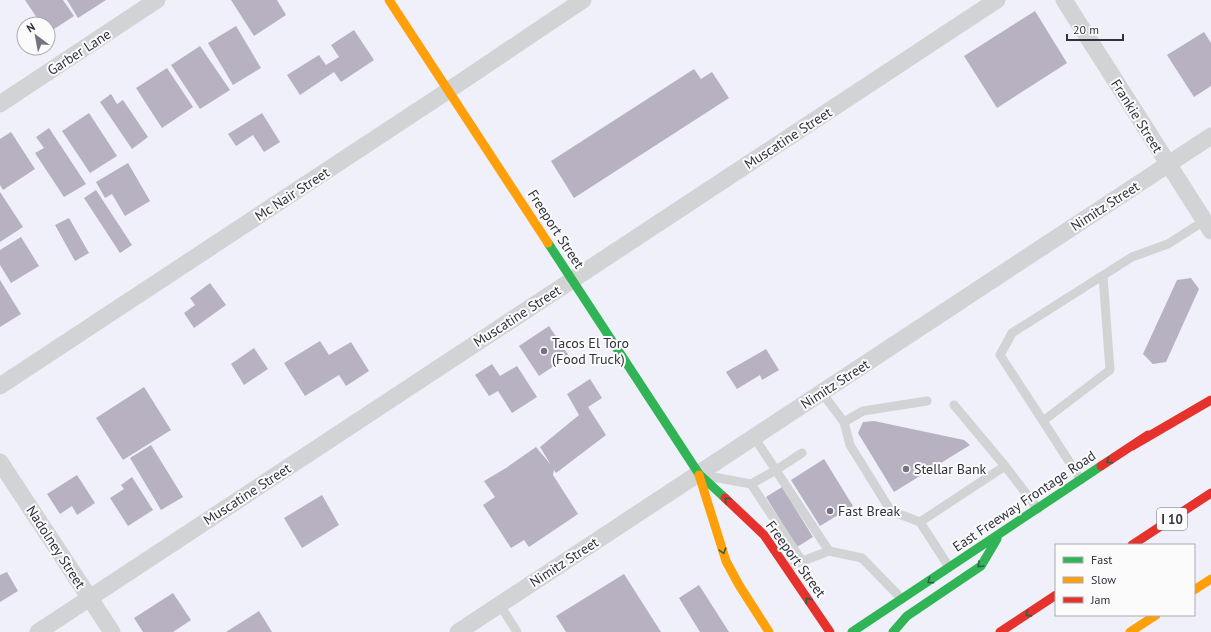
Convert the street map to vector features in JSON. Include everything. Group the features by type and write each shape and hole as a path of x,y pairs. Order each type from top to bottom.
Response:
{"main road":[{"name":"Freeport Street","path":"389,0 699,474 764,535 830,632"},
{"name":"East Freeway Frontage Road","path":"852,632 1211,393"},
{"path":"1132,446 1211,400"},
{"name":"Freeport Street","path":"699,474 726,561 739,585 769,632"},
{"name":"I 10","path":"1134,544 1211,493"},
{"path":"893,632 907,616 981,566 1001,533"},
{"path":"1195,589 1211,579"},
{"path":"1000,632 1055,596"},
{"path":"1130,632 1154,616"}],"street":[{"name":"Garber Lane","path":"0,104 158,0"},
{"name":"Mc Nair Street","path":"0,386 583,0"},
{"name":"Muscatine Street","path":"38,632 997,0"},
{"name":"Frankie Street","path":"1064,0 1208,226"},
{"name":"Nimitz Street","path":"458,632 1211,136"},
{"name":"Nadolney Street","path":"0,462 112,632"}],"lane":[{"path":"1081,480 1000,355 1012,333 1132,257 1168,244 1208,226"},
{"path":"1043,421 1110,370 1103,276"},
{"path":"822,393 844,422 850,445 891,511 920,522 949,568"},
{"path":"844,422 863,411 927,401"},
{"path":"954,406 1005,466 1038,509"},
{"path":"754,438 829,551"},
{"path":"699,474 751,484 802,453"},
{"path":"920,522 1005,466"},
{"path":"751,484 802,561"},
{"path":"787,567 829,551 862,558 902,599"},
{"path":"500,605 517,632"}],"building":[{"path":"25,0 63,0 74,16 56,28 56,16 36,16"},
{"path":"67,0 106,0 78,18"},
{"path":"231,0 277,0 286,15 254,36"},
{"path":"1035,11 1067,63 997,108 964,56"},
{"path":"236,26 261,68 233,85 208,43"},
{"path":"354,30 374,60 341,82 334,72 300,95 287,75 319,55 326,65 339,57 331,45"},
{"path":"1204,32 1211,43 1211,86 1194,97 1167,55"},
{"path":"200,46 230,90 200,109 171,65"},
{"path":"167,68 193,107 162,128 136,88"},
{"path":"694,69 701,79 712,72 729,98 574,198 551,161"},
{"path":"111,94 117,104 123,100 148,137 132,149 100,102"},
{"path":"89,113 117,156 90,173 62,131"},
{"path":"262,113 280,142 264,152 253,135 236,146 228,134"},
{"path":"49,128 86,184 64,197 35,153 44,148 36,137"},
{"path":"11,132 35,169 3,190 0,185 0,139"},
{"path":"128,163 150,201 125,216 112,194 105,198 96,182"},
{"path":"96,190 132,245 120,253 84,198"},
{"path":"0,192 23,227 0,242"},
{"path":"69,218 89,253 75,261 55,225"},
{"path":"21,237 39,266 11,283 0,265 0,250"},
{"path":"1191,278 1199,289 1166,362 1153,364 1143,354 1177,280"},
{"path":"0,280 21,314 0,327"},
{"path":"210,283 226,305 194,328 184,313 195,305 190,298"},
{"name":"Tacos El Toro (Food Truck)","path":"549,326 569,356 539,376 519,346"},
{"path":"320,341 329,355 351,342 369,371 346,386 339,375 305,396 284,363"},
{"path":"254,348 268,369 244,385 231,364"},
{"path":"766,349 779,370 762,380 760,375 737,389 726,372"},
{"path":"492,364 500,376 517,366 537,397 512,413 498,391 489,396 475,375"},
{"path":"590,379 602,398 588,407 606,435 556,473 554,470 553,475 578,514 529,547 524,540 511,548 483,505 495,497 484,481 536,447 551,465 540,447 579,415 567,394"},
{"path":"144,387 171,430 123,460 96,418"},
{"name":"Stellar Bank","path":"874,421 964,440 970,445 894,492 858,433 863,422"},
{"path":"151,445 183,497 161,510 130,458"},
{"path":"824,459 853,506 820,526 791,480"},
{"path":"77,475 95,503 77,515 72,506 60,514 47,494"},
{"path":"132,477 153,510 128,526 110,498 124,489 121,485"},
{"path":"782,487 813,537 797,547 766,497"},
{"path":"322,495 339,525 302,548 284,518"},
{"path":"7,572 18,591 0,602 0,575"},
{"path":"624,574 661,632 566,632 556,616"},
{"path":"699,585 729,632 700,632 679,598"},
{"path":"173,593 191,620 173,632 143,632 134,618"},
{"path":"259,611 272,632 226,632"}],"traffic: fast":[{"path":"548,243 699,474 725,498"},
{"path":"852,632 1101,466"},
{"path":"893,632 907,616 981,566 997,539"}],"traffic: slow":[{"path":"389,0 548,243"},
{"path":"699,475 726,561 739,585 769,632"},
{"path":"1195,589 1211,579"},
{"path":"1130,632 1154,616"}],"traffic: jam":[{"path":"1132,446 1211,400"},
{"path":"1101,466 1148,435"},
{"path":"1134,544 1211,493"},
{"path":"725,498 764,535 830,632"},
{"path":"1000,632 1055,596"}],"place":[{"name":"Tacos El Toro (Food Truck)","path":"544,351"},
{"name":"Stellar Bank","path":"906,469"},
{"name":"Fast Break","path":"830,511"}]}
